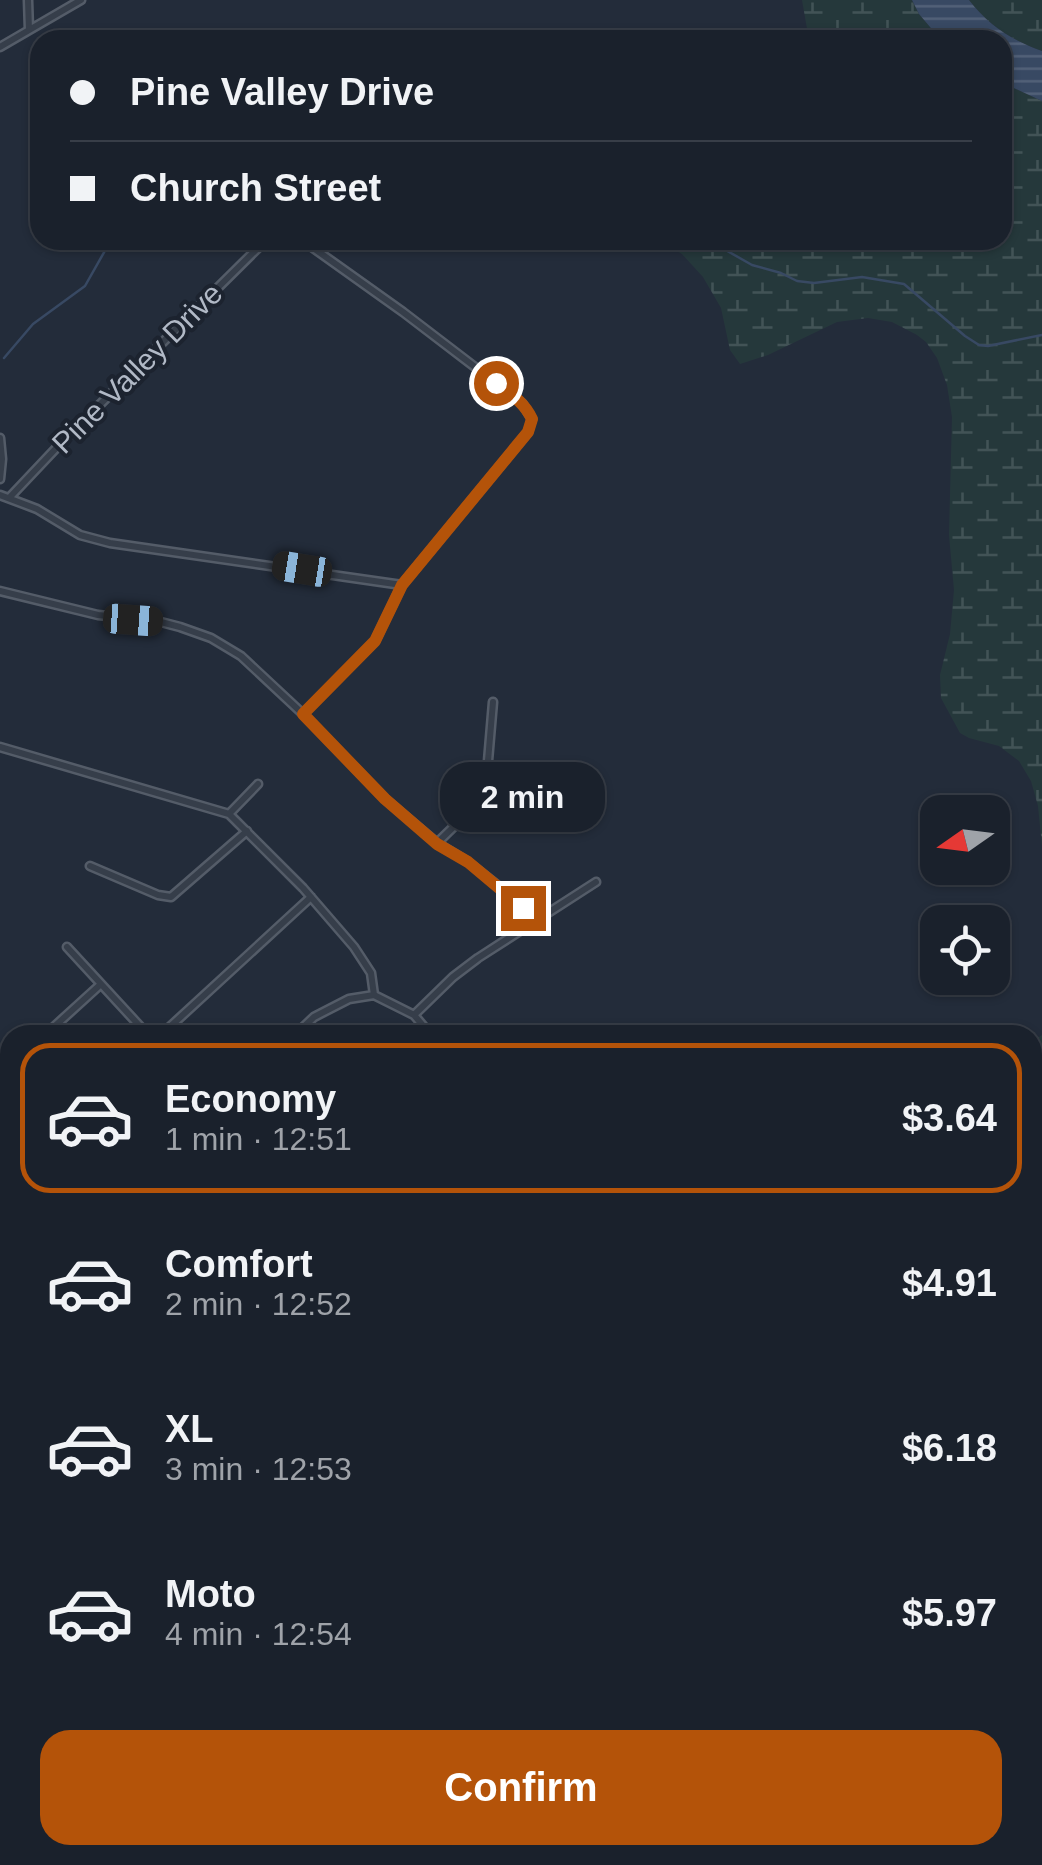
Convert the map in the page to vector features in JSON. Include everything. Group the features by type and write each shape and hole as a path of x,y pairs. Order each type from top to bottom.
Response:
{"street":[{"path":"0,47 29,31 28,0"},
{"path":"31,30 80,0"},
{"name":"Pine Valley Drive","path":"4,496 256,250"},
{"path":"303,714 375,641 402,585 528,432 532,419 522,402 316,250"},
{"path":"0,438 0,479"},
{"path":"4,496 37,509 80,536 110,543 402,585"},
{"path":"0,591 98,616 157,621 211,638 241,656 385,799 437,844 501,888 534,923"},
{"path":"437,844 474,807 488,762 493,702"},
{"path":"0,747 229,814 311,897 354,948 371,973 374,995"},
{"path":"229,814 258,784"},
{"path":"90,866 171,897 246,831"},
{"path":"414,1015 453,976 596,882"},
{"path":"171,1025 311,897"},
{"path":"67,947 139,1025"},
{"path":"56,1025 101,984"},
{"path":"306,1025 349,999 374,995 414,1015 422,1025"}],"green space":[{"path":"802,0 912,0 933,30 807,30"},
{"path":"969,0 1042,0 1042,51 1012,37 1012,30 1001,30"},
{"path":"1012,87 1042,101 1042,846 1038,806 1031,781 1019,761 999,746 960,733 941,698 940,675 950,634 954,590 949,535 952,417 947,385 937,358 917,335 892,322 868,318 837,322 740,364 730,350 721,308 703,277 675,250 1012,250"}],"water":[{"path":"912,0 969,0 1001,30 933,30"},
{"path":"1012,37 1042,51 1042,101 1012,87"}],"waterway":[{"path":"4,358 33,324 85,286 105,250"},
{"path":"726,250 752,265 797,281 814,283 862,277 904,284 979,345 1042,335"}],"route":[{"path":"496,383 528,411 532,419 528,432 402,585 375,641 303,714 385,799 437,844 468,862 523,908"}]}
